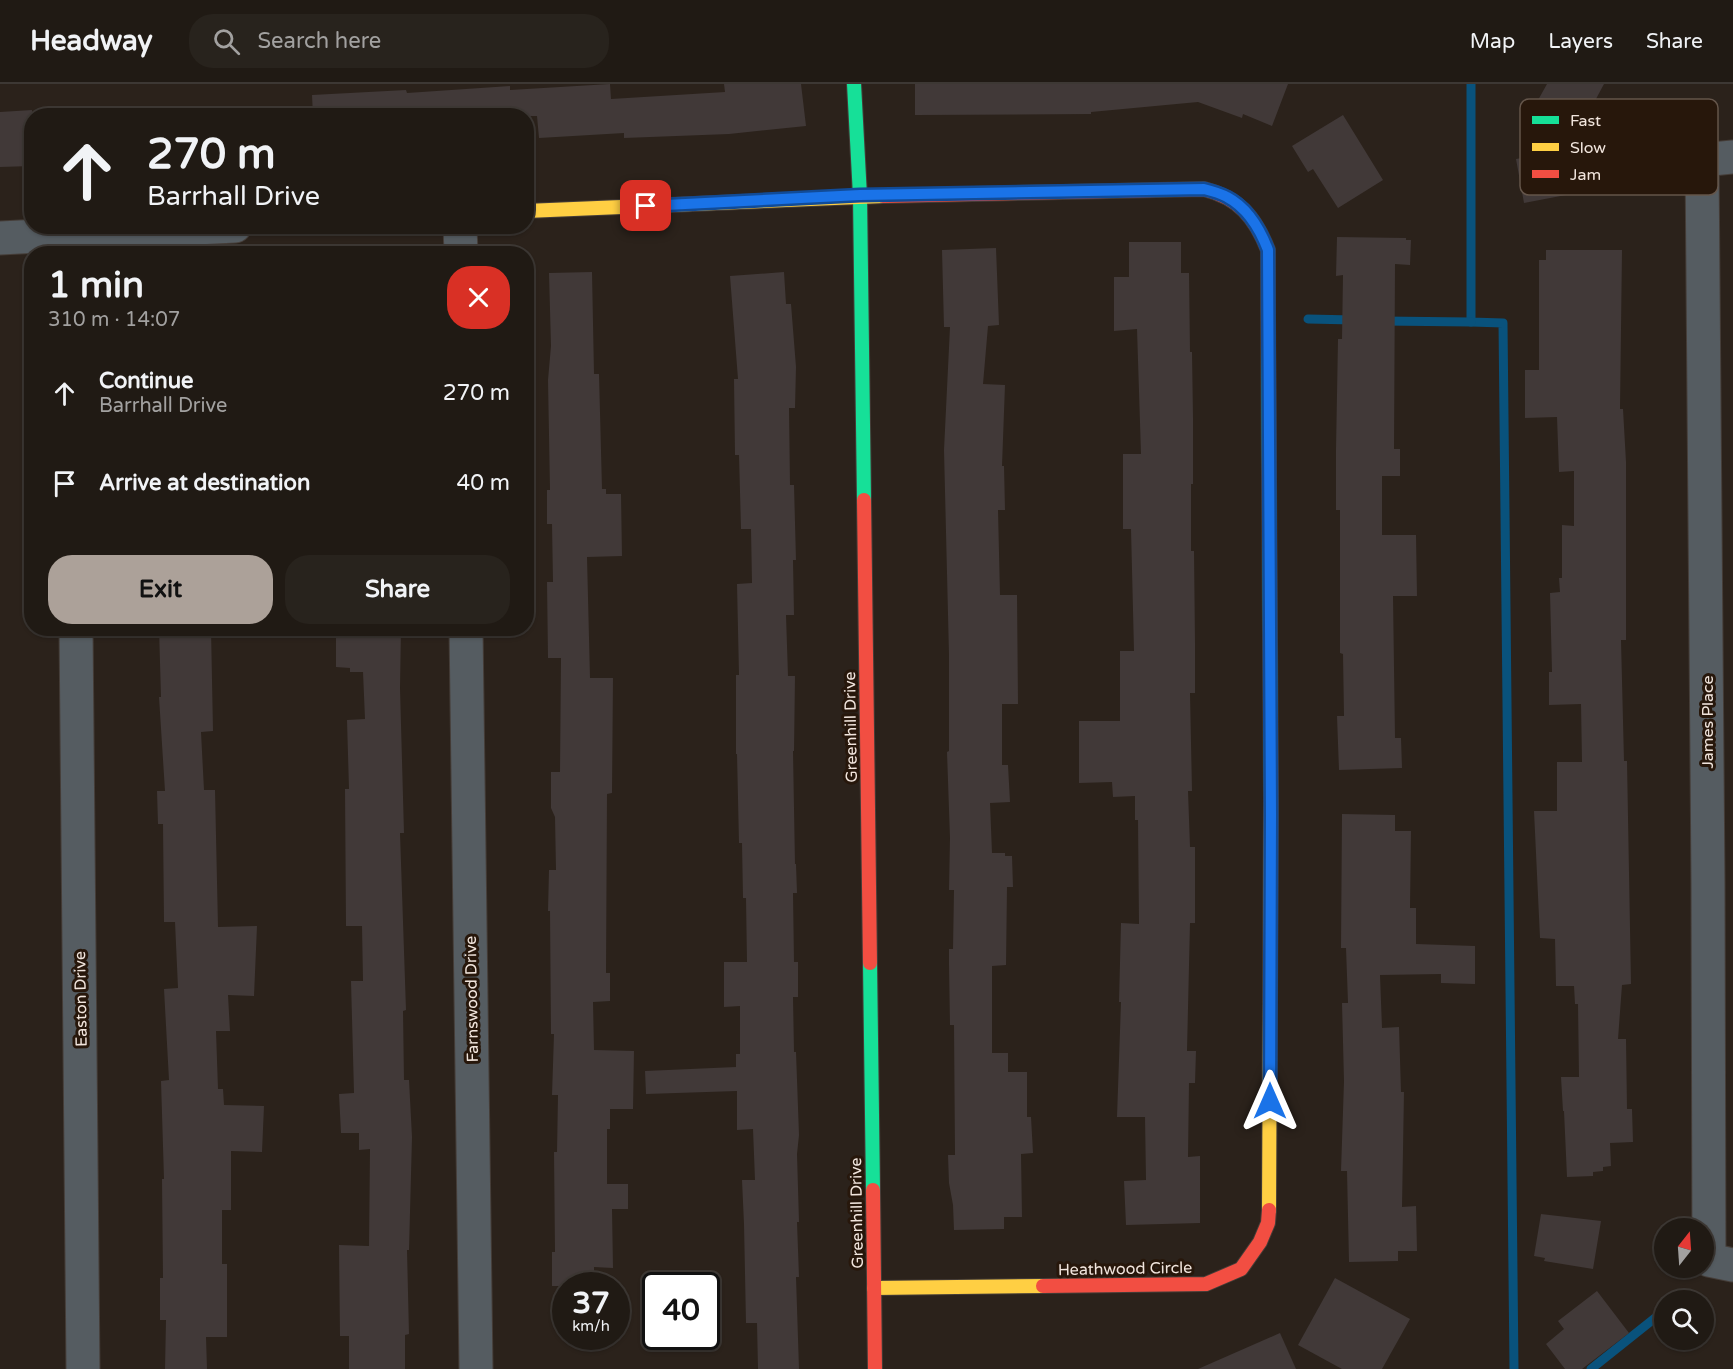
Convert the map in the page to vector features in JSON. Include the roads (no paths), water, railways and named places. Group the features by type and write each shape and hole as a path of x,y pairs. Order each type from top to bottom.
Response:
{"street":[{"name":"Greenhill Drive","path":"854,84 860,195 875,1369"},
{"name":"Heathwood Circle","path":"534,212 860,195 1204,189 1228,197 1248,213 1262,233 1268,250 1271,814 1268,1223 1260,1242 1241,1269 1206,1284 874,1288"},
{"name":"James Place","path":"1717,195 1708,871 1709,1260 1733,1264"},
{"path":"0,238 72,244 163,234"},
{"name":"Easton Drive","path":"76,636 83,1369"},
{"name":"Farnswood Drive","path":"466,636 476,1369"}],"waterway":[{"path":"1471,84 1471,322 1503,323 1514,1369"},
{"path":"1308,319 1354,320"},
{"path":"1383,321 1471,322"},
{"path":"1591,1369 1654,1319"}]}
